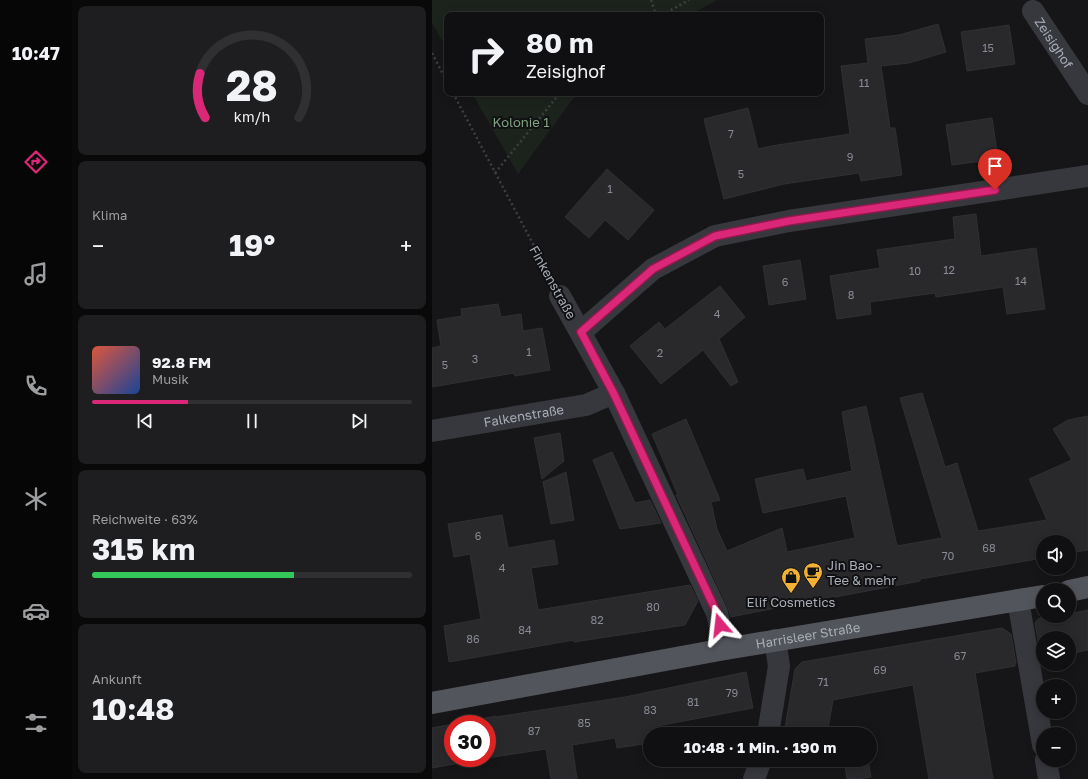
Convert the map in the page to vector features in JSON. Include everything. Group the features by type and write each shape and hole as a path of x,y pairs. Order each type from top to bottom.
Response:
{"main road":[{"path":"1076,590 1088,588"},
{"name":"Harrisleer Straße","path":"432,703 775,640 1036,597"}],"street":[{"name":"Zeisighof","path":"1033,11 1088,94"},
{"path":"581,332 653,269 715,236 796,219 1088,176"},
{"name":"Finkenstraße","path":"560,296 614,394 717,613 725,649"},
{"name":"Falkenstraße","path":"432,431 586,405 614,394"},
{"path":"1018,600 1040,727"},
{"path":"769,727 779,666 775,640"},
{"path":"754,779 758,767"},
{"path":"1047,767 1049,779"}],"path":[{"path":"651,0 655,12"},
{"path":"668,12 690,0"},
{"path":"432,53 444,76"},
{"name":"Finkenstraße","path":"455,96 560,296"},
{"path":"495,172 558,96"}],"green space":[{"path":"432,0 717,0 695,12 444,12 444,44 432,23"},
{"name":"Kolonie 1","path":"474,96 577,96 572,100 518,174"}],"building":[{"path":"938,24 946,52 909,63 881,66 890,128 895,128 902,175 861,181 859,173 784,184 724,199 704,119 748,108 758,149 850,134 841,66 868,63 865,39 899,35"},
{"path":"1009,25 1015,64 967,71 961,32"},
{"path":"992,118 998,159 952,165 946,125"},
{"path":"607,169 654,210 628,240 605,220 589,238 565,217"},
{"path":"976,214 981,256 1036,248 1045,309 1007,314 1003,287 936,297 935,293 870,302 871,314 837,319 830,276 880,268 877,250 955,239 953,217"},
{"path":"800,260 806,299 769,305 763,266"},
{"path":"720,286 745,317 719,339 738,382 731,386 703,350 661,384 630,346 659,322 665,329"},
{"path":"498,304 501,317 521,314 523,331 542,328 550,370 515,376 514,373 432,387 432,348 441,346 437,320 462,316 461,309"},
{"path":"922,393 945,467 957,463 978,531 1047,520 1029,479 1072,460 1053,429 1068,420 1088,416 1088,550 1076,552 1076,535 1036,535 1036,559 920,579 920,581 731,617 676,495 678,495 652,434 686,419 720,500 711,502 717,529 727,551 782,528 787,552 855,538 846,496 763,513 755,479 803,469 806,481 852,471 842,412 866,406 897,546 942,538 900,398"},
{"path":"560,433 564,461 542,479 534,438"},
{"path":"612,452 635,503 650,500 661,523 620,529 593,460"},
{"path":"566,472 574,520 551,524 543,482"},
{"path":"502,515 508,548 554,540 558,564 531,568 538,610 690,585 698,601 685,625 574,642 574,640 449,662 444,626 481,619 470,554 454,557 448,524"},
{"path":"1088,610 1088,650 1076,653 1076,631 1036,631 1035,623 1036,622 1036,623 1076,623 1076,613"},
{"path":"1002,628 1011,634 1016,663 1015,666 975,673 993,779 929,779 913,685 833,700 828,727 785,727 795,669 802,662"},
{"path":"746,672 753,708 657,727 643,727 643,744 617,748 615,738 572,745 577,779 551,779 546,749 496,757 496,717 625,697"},
{"path":"444,726 444,766 432,768 432,728"},
{"path":"845,767 869,767 871,777 847,779"}],"place":[{"name":"Jin Bao - Tee & mehr","path":"813,589"},
{"name":"Elif Cosmetics","path":"791,594"}],"route":[{"path":"720,625 717,613 614,394 581,332 653,269 715,236 789,221 995,190"}]}
